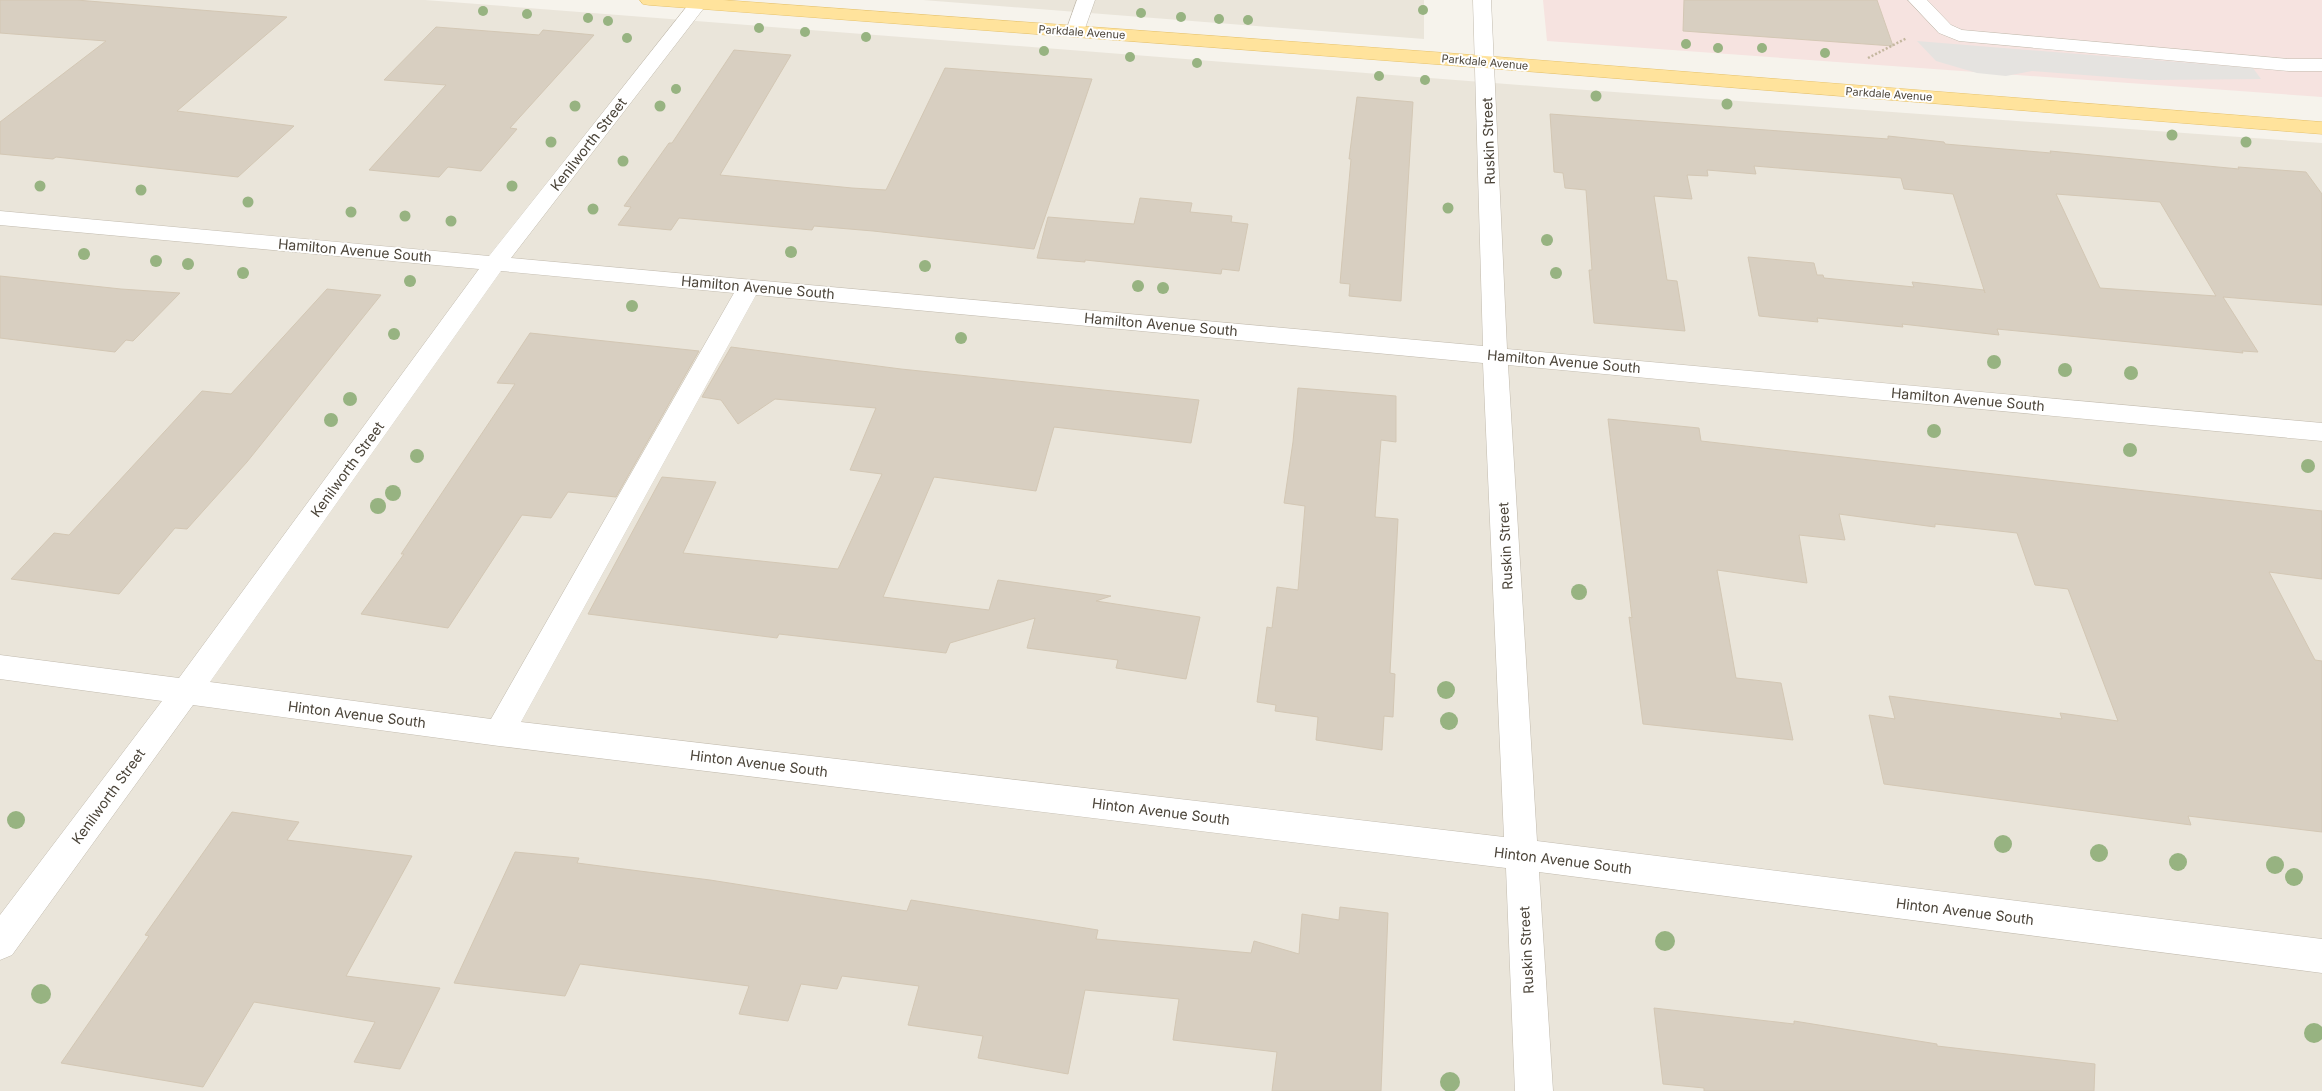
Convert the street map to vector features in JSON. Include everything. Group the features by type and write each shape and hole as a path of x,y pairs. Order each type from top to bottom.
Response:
{"main road":[{"name":"Parkdale Avenue","path":"649,0 699,2 1485,62 2322,128"}],"street":[{"path":"1075,31 1086,0"},
{"name":"Ruskin Street","path":"1482,0 1495,355 1534,1091"},
{"path":"1917,0 1945,29 1959,35 2289,64 2322,65"},
{"name":"Kenilworth Street","path":"0,943 186,692 496,262 699,2"},
{"name":"Hamilton Avenue South","path":"0,218 496,262 2322,432"},
{"path":"499,732 750,286"},
{"name":"Hinton Avenue South","path":"0,667 499,732 1521,854 2322,956"}],"path":[{"path":"1866,59 1908,38 1904,31"}],"shaded area":[{"path":"0,0 425,0 1559,88 2322,143 2322,1091 0,1091"},
{"path":"923,0 1424,0 1424,39"},
{"path":"1543,0 2322,0 2322,97 1547,41"},
{"path":"1917,41 2253,68 2261,79 2149,80 2032,71 2006,76 1977,73 1936,61"}],"building":[{"path":"0,0 76,0 287,17 177,111 294,126 238,177 56,157 53,159 0,154 0,122 106,41 0,33"},
{"path":"1684,0 1877,0 1893,46 1683,31"},
{"path":"436,27 539,35 543,30 594,35 510,128 517,129 481,171 448,167 439,177 369,170 446,85 384,80"},
{"path":"734,50 791,55 720,175 852,188 886,190 945,68 1092,79 1034,249 873,231 814,226 812,230 679,218 671,230 618,225 631,207 624,206 669,143 672,143"},
{"path":"1357,97 1413,102 1401,301 1349,296 1350,284 1340,283 1351,159 1349,159"},
{"path":"1550,114 1888,139 1888,136 1944,142 1945,144 2051,153 2050,151 2239,169 2238,167 2306,172 2322,194 2322,305 2223,297 2258,352 2242,351 2243,353 1997,329 1999,335 1902,324 1903,327 1817,318 1818,322 1759,316 1748,257 1814,263 1817,275 1823,275 1824,278 1914,287 1912,282 1984,290 1985,293 1953,194 1904,189 1901,178 1754,166 1756,174 1707,170 1708,176 1687,175 1692,199 1654,196 1667,280 1677,281 1685,331 1594,323 1589,270 1592,270 1586,190 1565,188 1563,173 1554,172","holes":["2056,194 2160,202 2216,296 2100,288"]},
{"path":"1140,198 1192,203 1190,212 1232,216 1231,222 1248,224 1239,271 1222,269 1221,274 1085,260 1085,262 1037,258 1048,217 1134,224"},
{"path":"0,276 121,289 180,293 133,341 126,340 115,352 0,338"},
{"path":"327,289 381,295 247,462 187,529 175,528 119,594 11,579 54,533 69,535 202,391 231,394"},
{"path":"530,333 699,351 616,497 568,492 551,518 522,515 448,628 361,614 404,554 401,554 515,384 497,383"},
{"path":"731,347 901,369 1199,400 1191,443 1054,427 1036,491 934,477 883,597 989,610 998,580 1111,596 1096,601 1200,617 1186,679 1116,668 1118,660 1027,648 1035,618 950,643 946,653 779,634 777,638 588,614 662,477 716,482 683,553 838,569 882,474 850,470 876,408 775,399 738,424 721,400 702,397"},
{"path":"1298,388 1396,396 1396,442 1381,440 1375,517 1398,519 1390,673 1395,674 1393,717 1384,716 1382,750 1316,740 1318,717 1275,711 1276,705 1257,702 1267,627 1272,628 1277,587 1298,590 1305,506 1284,503 1293,442"},
{"path":"1608,419 1699,428 1701,441 2322,511 2322,579 2269,572 2315,660 2322,661 2322,832 2188,816 2191,825 1884,784 1869,715 1895,719 1889,696 2062,719 2060,713 2118,721 2068,589 2035,585 2017,533 1935,524 1935,527 1839,514 1845,540 1799,535 1807,583 1717,570 1736,678 1781,683 1793,740 1643,724 1629,617 1632,618"},
{"path":"232,812 299,822 287,840 412,856 346,976 440,988 400,1069 354,1062 375,1022 254,1002 203,1087 61,1063 149,936 145,935"},
{"path":"515,852 579,858 577,863 710,880 907,911 911,900 1098,930 1096,939 1251,953 1254,941 1299,954 1302,914 1339,920 1340,907 1388,913 1381,1091 1272,1091 1277,1052 1173,1040 1179,999 1085,990 1068,1074 978,1058 983,1036 908,1025 919,986 842,976 837,989 801,984 788,1021 739,1014 749,986 580,964 565,996 454,983"},
{"path":"1654,1008 1794,1024 1794,1021 1937,1044 1937,1046 2095,1064 2094,1091 1704,1091 1704,1088 1663,1084"}]}
